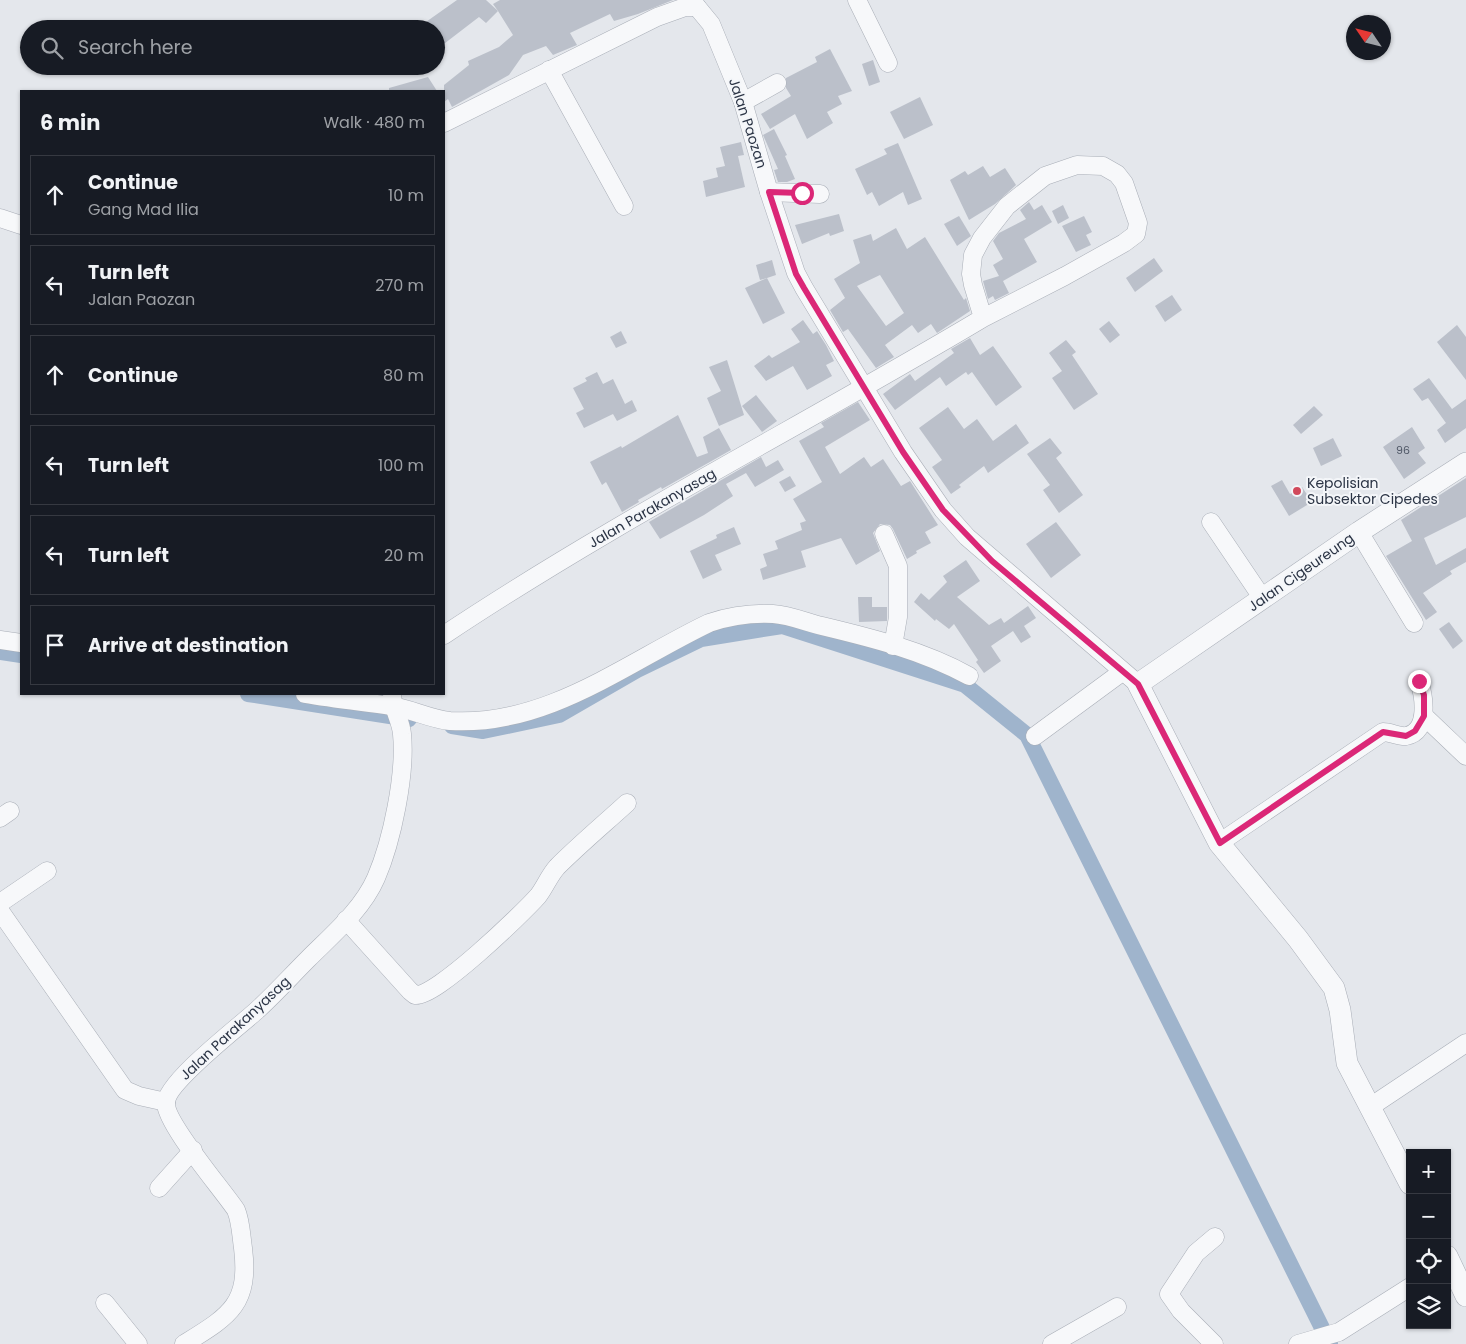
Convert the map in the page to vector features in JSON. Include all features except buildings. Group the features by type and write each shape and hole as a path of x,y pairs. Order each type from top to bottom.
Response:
{"street":[{"path":"857,0 888,64"},
{"path":"445,122 657,17 697,4"},
{"name":"Jalan Paozan","path":"697,4 711,24 743,102 769,192 796,274 865,389 943,510 967,537 1130,678"},
{"path":"549,70 624,206"},
{"path":"743,102 777,83"},
{"name":"Jalan Parakanyasag","path":"445,634 610,532 809,416 865,389 983,318 1124,243 1136,234 1138,223 1124,183 1117,174 1103,166 1077,165 1045,176 1008,206 982,238 973,254 971,274 983,318"},
{"path":"769,192 820,194"},
{"path":"0,218 20,226"},
{"name":"Jalan Cigeureung","path":"1130,678 1263,598 1359,532 1466,463"},
{"path":"1211,522 1263,598"},
{"path":"1359,532 1414,622"},
{"path":"884,534 898,566 898,617 893,646"},
{"path":"313,695 394,705 431,718 451,721 482,720 516,714 601,682 709,623 748,614 775,614 893,646 950,665 969,676"},
{"path":"0,640 20,643"},
{"path":"1035,736 1130,678 1220,843 1298,938 1334,988 1340,1010 1347,1062 1406,1176"},
{"path":"1220,843 1383,732 1406,736 1415,731 1424,716 1424,695 1419,681"},
{"name":"Jalan Parakanyasag","path":"166,1102 178,1082 256,1011 346,920 375,880 384,857 393,824 400,777 402,733 394,705"},
{"path":"1424,716 1466,756"},
{"path":"346,920 410,990 415,994 424,994 447,979 507,928 537,896 556,868 627,803"},
{"path":"0,903 47,872"},
{"path":"0,911 125,1090 139,1096 166,1102 166,1112 172,1123 236,1210 240,1220 245,1271 242,1292 237,1304 212,1326 184,1344"},
{"path":"1370,1107 1466,1043"},
{"path":"159,1188 193,1150"},
{"path":"1214,1344 1181,1311 1169,1294 1196,1253 1215,1237"},
{"path":"1451,1266 1466,1296"},
{"path":"1298,1344 1334,1337 1406,1290"},
{"path":"106,1303 138,1344"},
{"path":"1052,1344 1117,1307"}],"waterway":[{"path":"452,726 483,731 559,715 637,670 701,639 782,626 965,685 1027,735 1330,1344"},
{"path":"0,652 20,655"},
{"path":"254,695 409,719"}],"place":[{"name":"Kepolisian Subsektor Cipedes","path":"1297,491"}],"route":[{"path":"802,193 769,192 796,274 903,452 943,510 967,537 992,561 1138,684 1175,752 1220,843 1383,732 1392,732 1406,736 1415,731 1424,716 1424,695 1419,681"}]}
